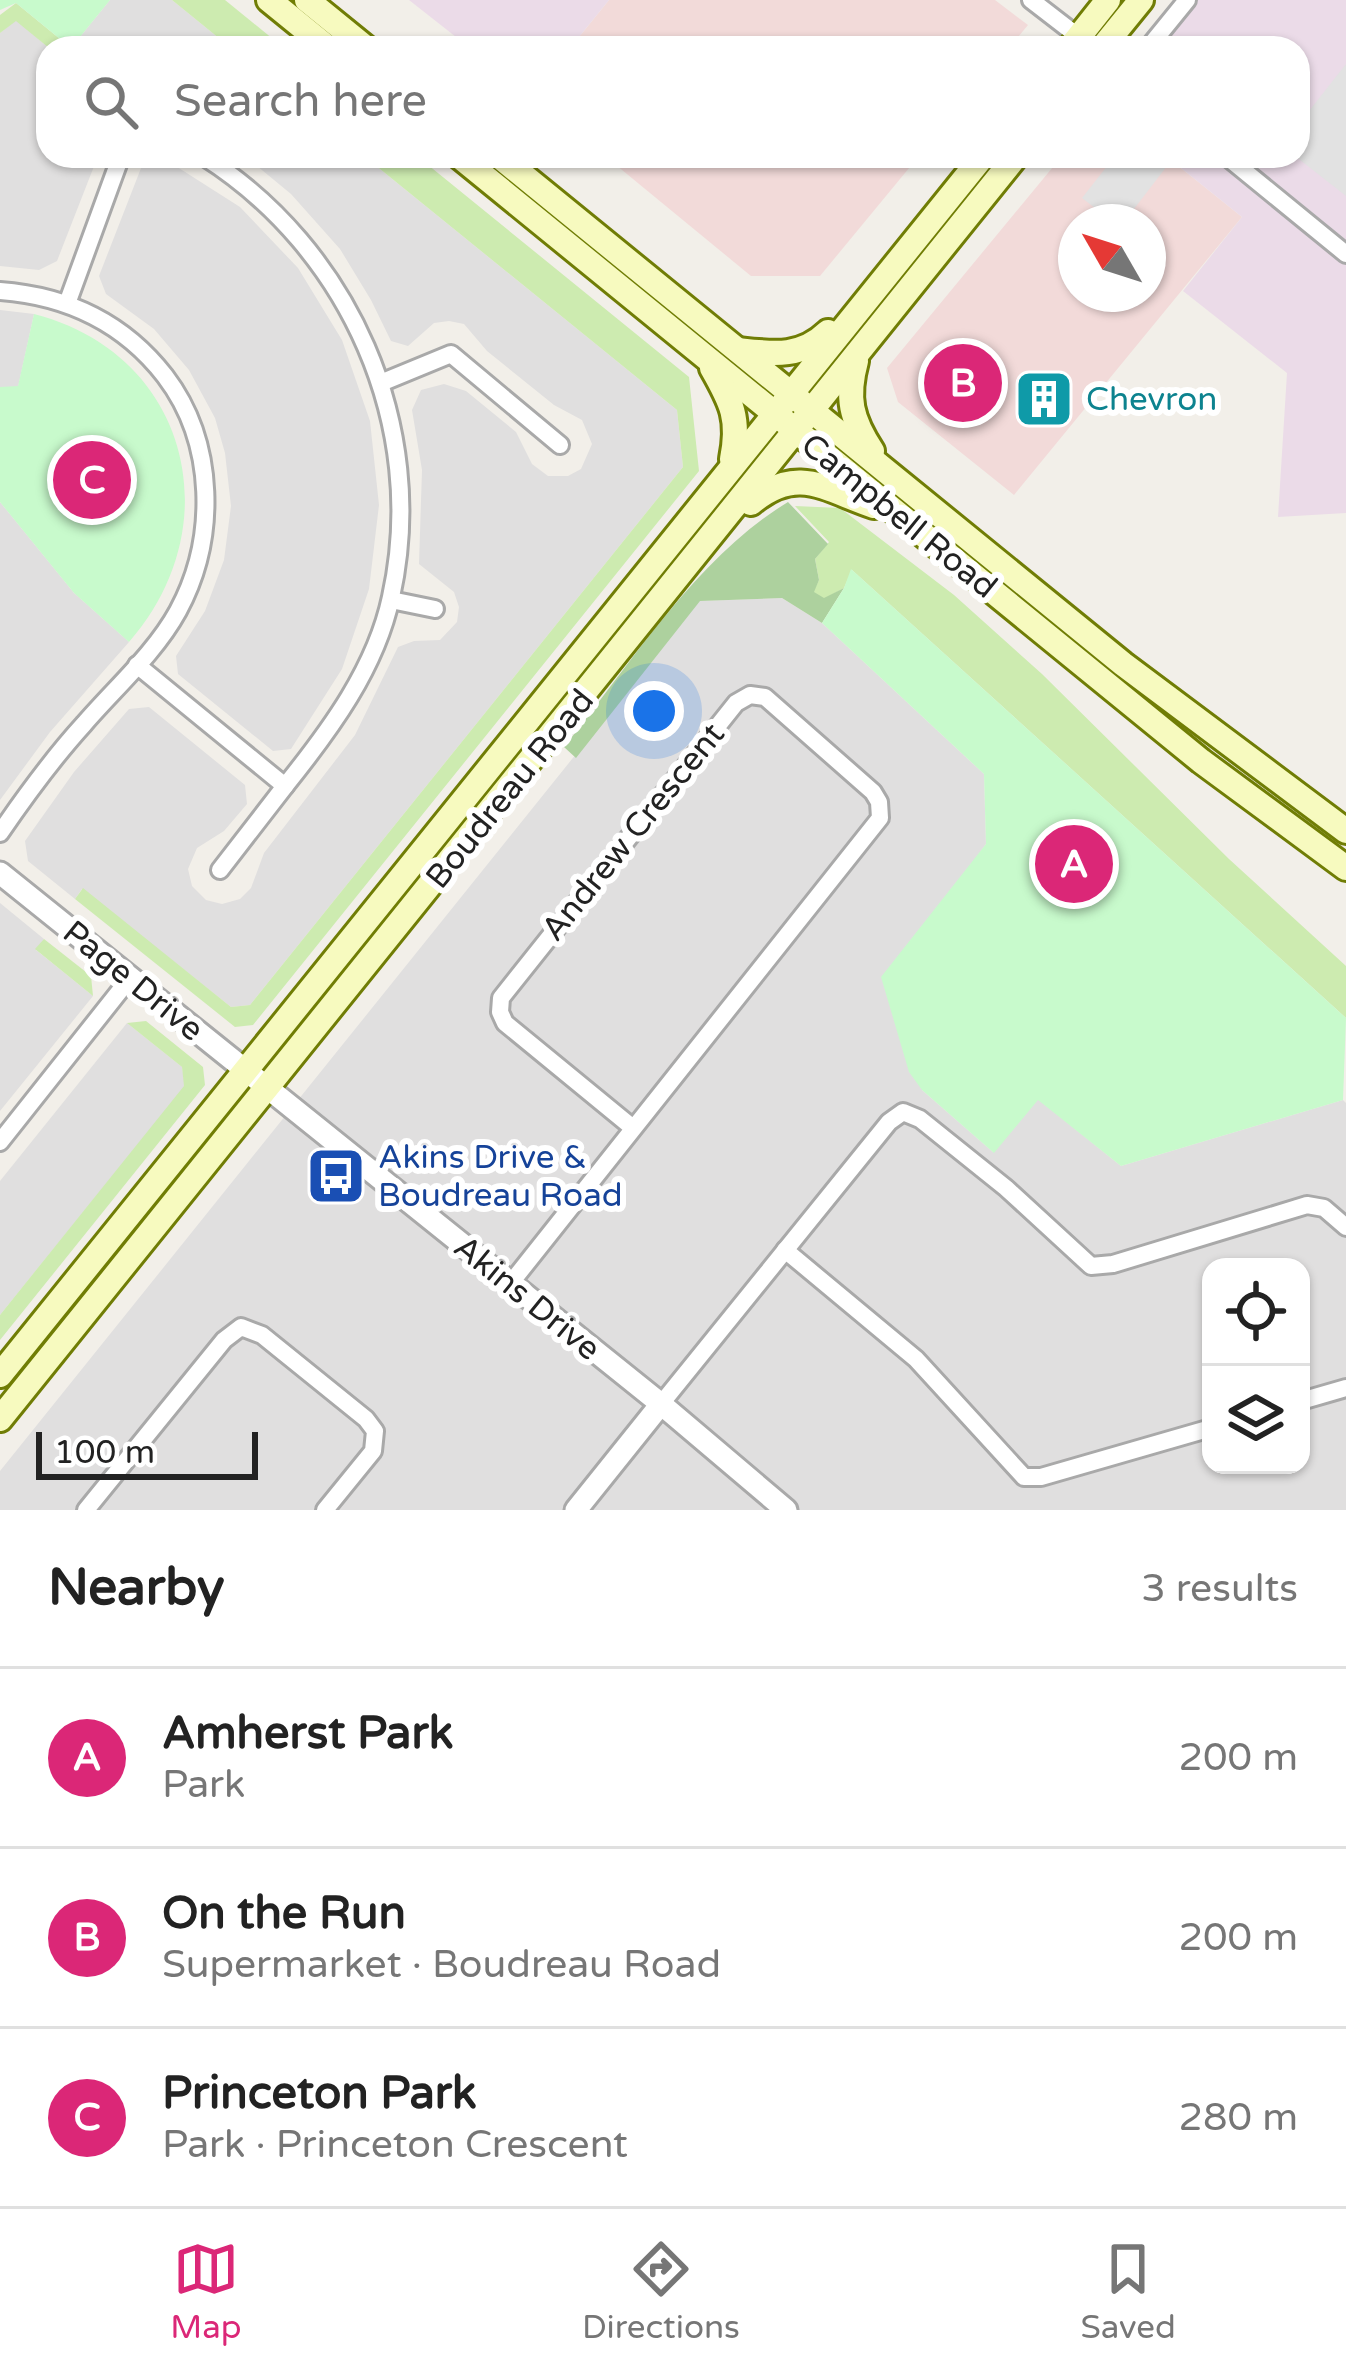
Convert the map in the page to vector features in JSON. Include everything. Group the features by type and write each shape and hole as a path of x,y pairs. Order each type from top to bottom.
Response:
{"main road":[{"path":"269,0 313,36"},
{"path":"307,0 351,36"},
{"path":"1085,36 1108,0"},
{"path":"1112,36 1141,0"},
{"name":"Campbell Road","path":"474,168 701,351 781,403 813,412 1123,664 1346,831"},
{"name":"Campbell Road","path":"514,168 737,350 781,403 797,432 1254,803 1346,868"},
{"name":"Boudreau Road","path":"0,1375 972,168"},
{"name":"Boudreau Road","path":"0,1419 1006,168"},
{"path":"737,350 786,355 802,350 818,342 878,284"},
{"path":"701,351 735,413 730,466"},
{"path":"858,353 848,389 849,406 887,473"},
{"path":"717,531 761,495 796,481 836,489 896,514"}],"street":[{"path":"1031,0 1071,36"},
{"path":"1158,36 1187,0"},
{"path":"68,301 117,168"},
{"path":"220,168 252,191 310,248 344,301 383,382 399,489 391,600 360,677 335,722 220,869"},
{"path":"1241,168 1346,254"},
{"path":"0,291 68,301 106,322 154,364 189,418 201,460 206,506 195,573 176,614 51,762 0,833"},
{"path":"383,382 451,354 560,445"},
{"path":"391,600 435,609"},
{"path":"1106,684 1123,664"},
{"path":"136,665 285,786"},
{"name":"Andrew Crescent","path":"510,1284 634,1128 880,818 873,792 765,697 750,695 736,704 501,998 505,1023 634,1128"},
{"name":"Page Drive","path":"0,873 267,1088"},
{"path":"0,1142 130,978"},
{"name":"Akins Drive","path":"267,1088 786,1510"},
{"path":"576,1510 889,1122 903,1112 920,1119 1006,1188 1090,1266 1113,1264 1307,1205 1324,1208 1346,1227"},
{"path":"785,1250 916,1359 1024,1477 1041,1477 1202,1431"},
{"path":"86,1510 224,1340 242,1327 262,1335 375,1431 373,1451 326,1510"},
{"path":"1310,1399 1346,1388"}],"shaded area":[{"path":"110,0 172,0 216,36 81,36"},
{"path":"409,0 609,0 580,36 455,36"},
{"path":"609,0 995,0 1028,25 1019,36 580,36"},
{"path":"1187,0 1346,0 1346,513 1278,517 1287,373 1183,291 1242,217 1181,168 1310,168 1310,36 1158,36"},
{"path":"16,20 36,37 36,168 93,168 57,261 39,270 0,266 0,33"},
{"path":"1346,64 1346,196 1310,168 1310,110"},
{"path":"141,168 179,168 240,207 298,268 342,340 370,421 379,505 369,589 342,669 291,749 273,751 178,674 176,656 205,611 224,560 231,506 225,453 215,418 189,370 154,329 106,294 99,276"},
{"path":"260,168 379,168 677,410 683,467 250,1005 231,1007 82,889 75,899 28,861 25,841 74,772 129,709 149,707 245,785 247,804 224,831 197,848 188,869 192,886 206,900 222,904 240,899 251,888 264,853 355,735 398,647 440,640 457,622 454,592 419,564 422,470 412,410 421,390 444,384 466,391 516,432 532,464 548,476 568,476 581,469 592,444 582,420 554,405 487,351 464,324 434,323 408,346 391,341 340,249 291,194"},
{"path":"620,168 909,168 820,276 751,276"},
{"path":"1052,168 1181,168 1242,217 1166,310 1166,204 1058,204 1058,312 1164,312 1014,495 898,402 887,368"},
{"path":"1106,168 1165,168 1138,204 1090,204 1082,198"},
{"path":"0,310 34,314 18,387 0,387"},
{"path":"0,502 74,593 129,642 50,732 0,800"},
{"path":"782,598 822,623 984,774 986,844 957,884 922,1090 993,1152 1038,1099 1121,1166 1343,1100 1346,1103 1346,1510 0,1510 0,1471 699,601"},
{"path":"0,903 44,939 36,950 93,996 0,1111"},
{"path":"127,1023 182,1067 185,1086 0,1315 0,1181"}],"green space":[{"path":"0,0 110,0 81,36 56,36 16,3 0,10"},
{"path":"172,0 225,0 269,36 216,36"},
{"path":"16,3 56,36 36,37 16,21 0,33 0,15"},
{"path":"379,168 432,168 689,377 699,471 253,1025 235,1027 75,899 83,888 231,1007 250,1005 683,467 677,410"},
{"path":"34,314 87,335 129,366 160,405 178,450 185,498 179,547 161,596 129,642 74,593 0,502 0,387 18,386"},
{"path":"788,502 828,544 815,559 819,580 814,592 824,598 844,588 822,623 782,598 700,601 576,758 564,747 667,614 724,552"},
{"path":"795,506 840,508 954,595 1042,674 1229,859 1346,966 1346,1018 852,570 844,588 824,599 813,592 819,580 815,559 829,542"},
{"path":"851,569 1346,1018 1343,1100 1121,1166 1038,1100 994,1153 922,1090 909,1072 881,977 986,844 984,774 822,623"},
{"path":"44,939 91,976 93,996 35,949"},
{"path":"146,1021 203,1067 205,1085 0,1340 0,1315 184,1086 182,1067 127,1023"}],"place":[{"name":"On the Run","path":"963,383"},
{"name":"Chevron","path":"1044,399"},
{"name":"Princeton Park","path":"92,480"},
{"name":"Amherst Park","path":"1074,864"},
{"name":"Akins Drive & Boudreau Road","path":"336,1176"}]}
